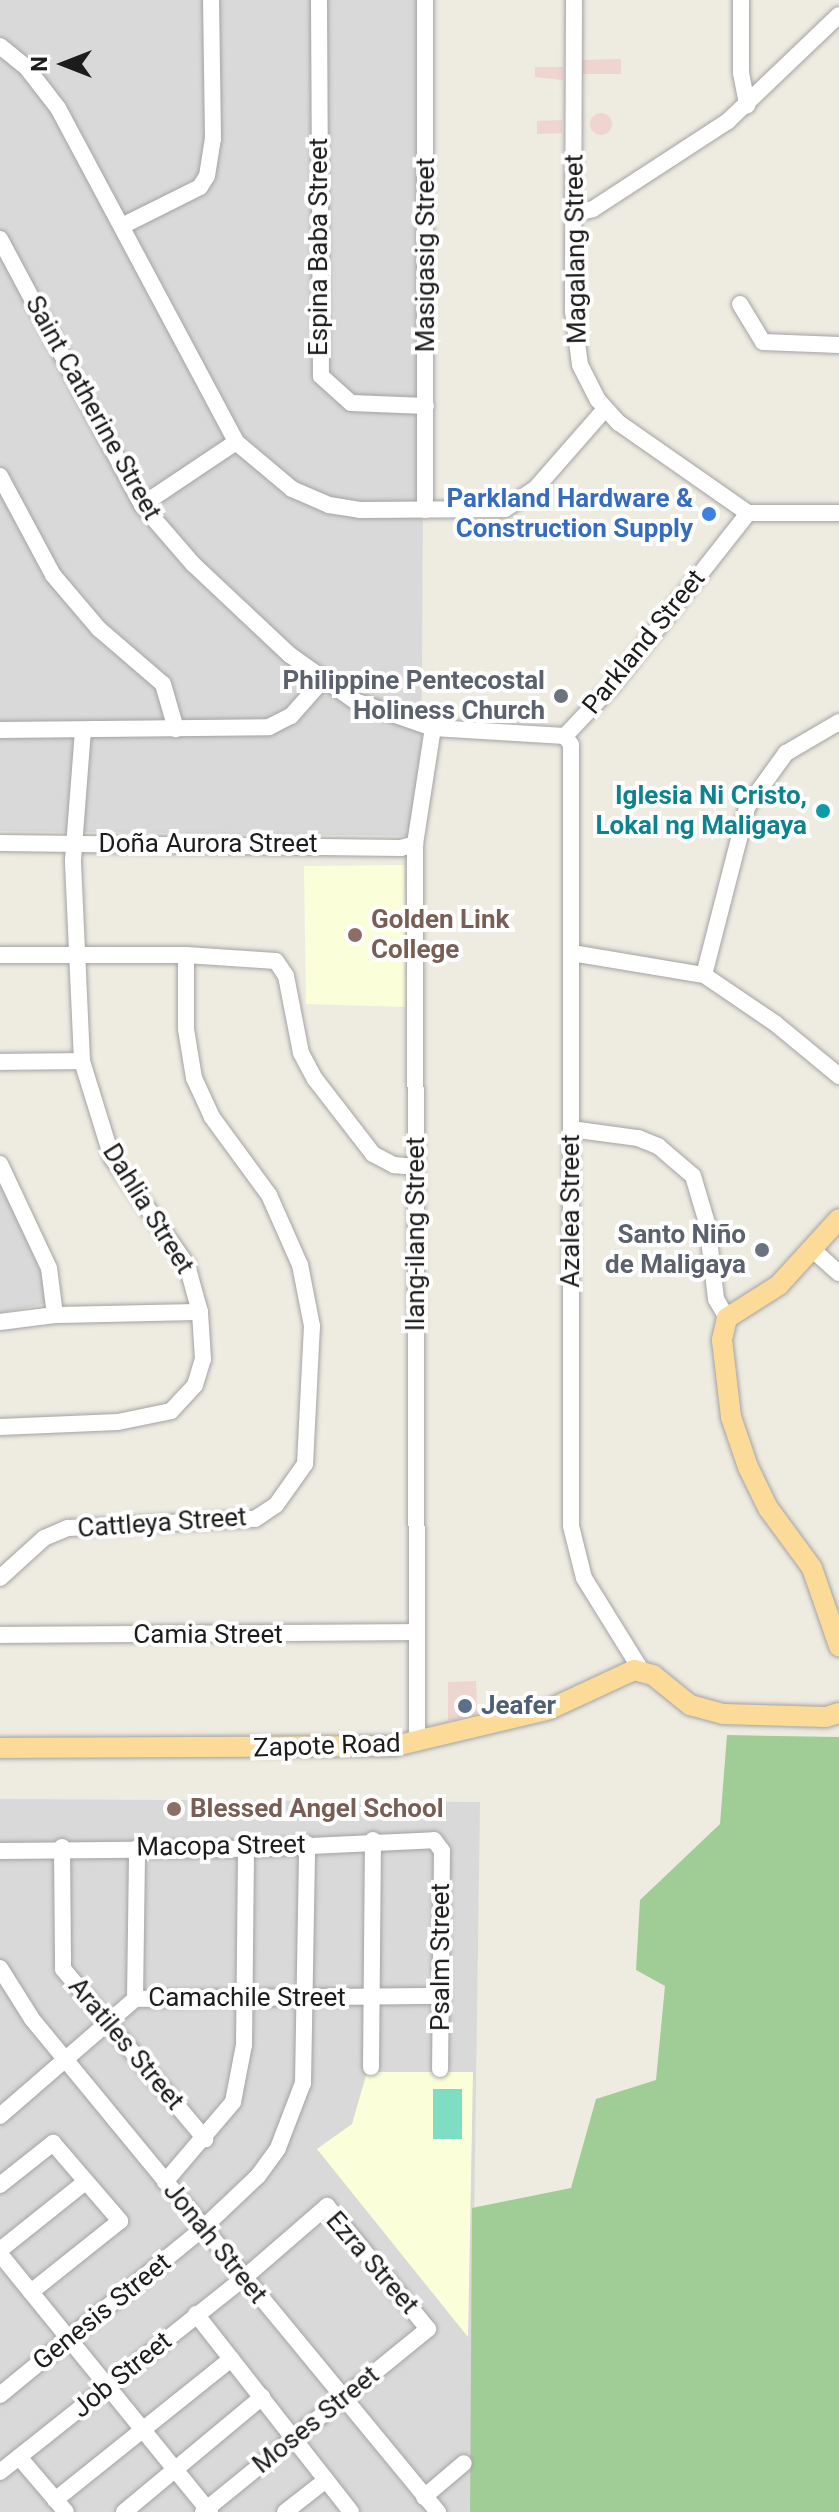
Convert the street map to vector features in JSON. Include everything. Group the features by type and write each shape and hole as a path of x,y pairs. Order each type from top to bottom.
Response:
{"main road":[{"path":"837,1225 779,1285 727,1318 722,1340 726,1390 738,1442 762,1498 812,1568 839,1646"},
{"path":"641,1670 680,1700 723,1714 826,1717 839,1713"},
{"name":"Zapote Road","path":"0,1748 362,1748 417,1742 550,1709 641,1670"}],"street":[{"path":"122,226 200,187 207,176 213,139 211,0"},
{"name":"Espina Baba Street","path":"319,0 321,376 351,403 426,406"},
{"name":"Masigasig Street","path":"425,0 425,510"},
{"name":"Magalang Street","path":"574,0 575,345 605,409 748,513"},
{"path":"741,0 741,73 747,105"},
{"path":"575,214 593,209 747,105 839,15"},
{"path":"0,46 27,68 58,108 236,442 264,470 329,505 425,510 505,509 520,502 605,409"},
{"name":"Saint Catherine Street","path":"1,243 142,505 193,564 322,681 355,701 433,728"},
{"path":"740,304 763,342 839,345"},
{"path":"142,505 236,442"},
{"path":"0,476 60,584 99,629 163,684 176,729"},
{"path":"748,513 839,513"},
{"name":"Parkland Street","path":"433,728 565,736 612,686 748,513"},
{"path":"0,730 269,727 291,716 322,681"},
{"path":"704,975 747,807 786,753 839,722"},
{"name":"Ilang-ilang Street","path":"417,1742 415,844 433,728"},
{"name":"Dahlia Street","path":"0,1427 118,1422 171,1411 186,1399 199,1372 200,1312 187,1265 112,1158 82,1061 74,843 83,731"},
{"name":"Azalea Street","path":"565,736 571,745 571,1526 584,1578 641,1670"},
{"name":"Doña Aurora Street","path":"0,843 401,848 415,844"},
{"path":"572,953 704,975 776,1024 839,1076"},
{"path":"0,955 257,958 282,967 293,1028 315,1079 373,1154 394,1165 416,1167"},
{"name":"Cattleya Street","path":"0,1578 44,1538 68,1528 255,1519 276,1505 305,1464 312,1326 300,1265 269,1195 212,1117 194,1078 186,1029 186,955"},
{"path":"0,1062 82,1061"},
{"path":"571,1129 638,1138 667,1152 693,1176 707,1223 716,1299 727,1318"},
{"path":"0,1164 49,1268 55,1315"},
{"path":"812,1249 839,1273"},
{"path":"0,1322 55,1315 200,1312"},
{"name":"Camia Street","path":"0,1635 417,1632"},
{"path":"371,2067 373,1840"},
{"name":"Macopa Street","path":"0,1851 62,1847 246,1849 373,1840 440,1844"},
{"name":"Genesis Street","path":"0,2395 203,2228 258,2176 278,2148 303,2083 307,1844"},
{"name":"Psalm Street","path":"440,1844 440,2069"},
{"name":"Aratiles Street","path":"62,1847 63,1969 111,2022 205,2139"},
{"path":"135,1999 137,1848"},
{"path":"165,2182 205,2139 233,2102 244,2045 246,1849"},
{"name":"Jonah Street","path":"0,1968 9,1990 66,2061 438,2512"},
{"name":"Camachile Street","path":"0,2116 135,1999 442,1996"},
{"path":"0,2185 53,2143 84,2183 120,2221 31,2292"},
{"path":"84,2183 0,2252 207,2511"},
{"name":"Ezra Street","path":"244,2278 327,2206 428,2329"},
{"name":"Job Street","path":"0,2472 244,2278"},
{"path":"196,2314 351,2512"},
{"name":"Moses Street","path":"207,2511 428,2329"},
{"path":"19,2457 60,2506 143,2430 231,2359"},
{"path":"124,2512 262,2397"},
{"path":"424,2497 464,2463"},
{"path":"285,2512 326,2480"}],"shaded area":[{"path":"0,0 426,0 421,836 0,831"},
{"path":"621,59 621,74 580,74 580,60"},
{"path":"535,67 563,67 563,80 535,77"},
{"path":"601,113 612,124 601,135 590,124"},
{"path":"562,120 562,133 537,134 537,121"},
{"name":"Golden Link College","path":"404,865 406,1007 306,1004 304,866"},
{"path":"0,1176 38,1254 49,1303 0,1313"},
{"path":"476,1681 477,1714 448,1721 448,1682"},
{"path":"0,1799 480,1802 470,2512 0,2512"},
{"path":"367,2072 473,2072 468,2337 317,2149 352,2124"}],"green space":[{"path":"727,1735 839,1737 839,2512 470,2512 472,2208 571,2188 596,2099 656,2080 665,1986 636,1970 640,1900 720,1824"},
{"path":"433,2089 462,2089 462,2139 433,2139"}],"place":[{"name":"Parkland Hardware & Construction Supply","path":"709,514"},
{"name":"Philippine Pentecostal Holiness Church","path":"561,696"},
{"name":"Iglesia Ni Cristo, Lokal ng Maligaya","path":"823,811"},
{"name":"Golden Link College","path":"355,935"},
{"name":"Santo Niño de Maligaya","path":"762,1250"},
{"name":"Jeafer","path":"465,1706"},
{"name":"Blessed Angel School","path":"174,1809"}]}
